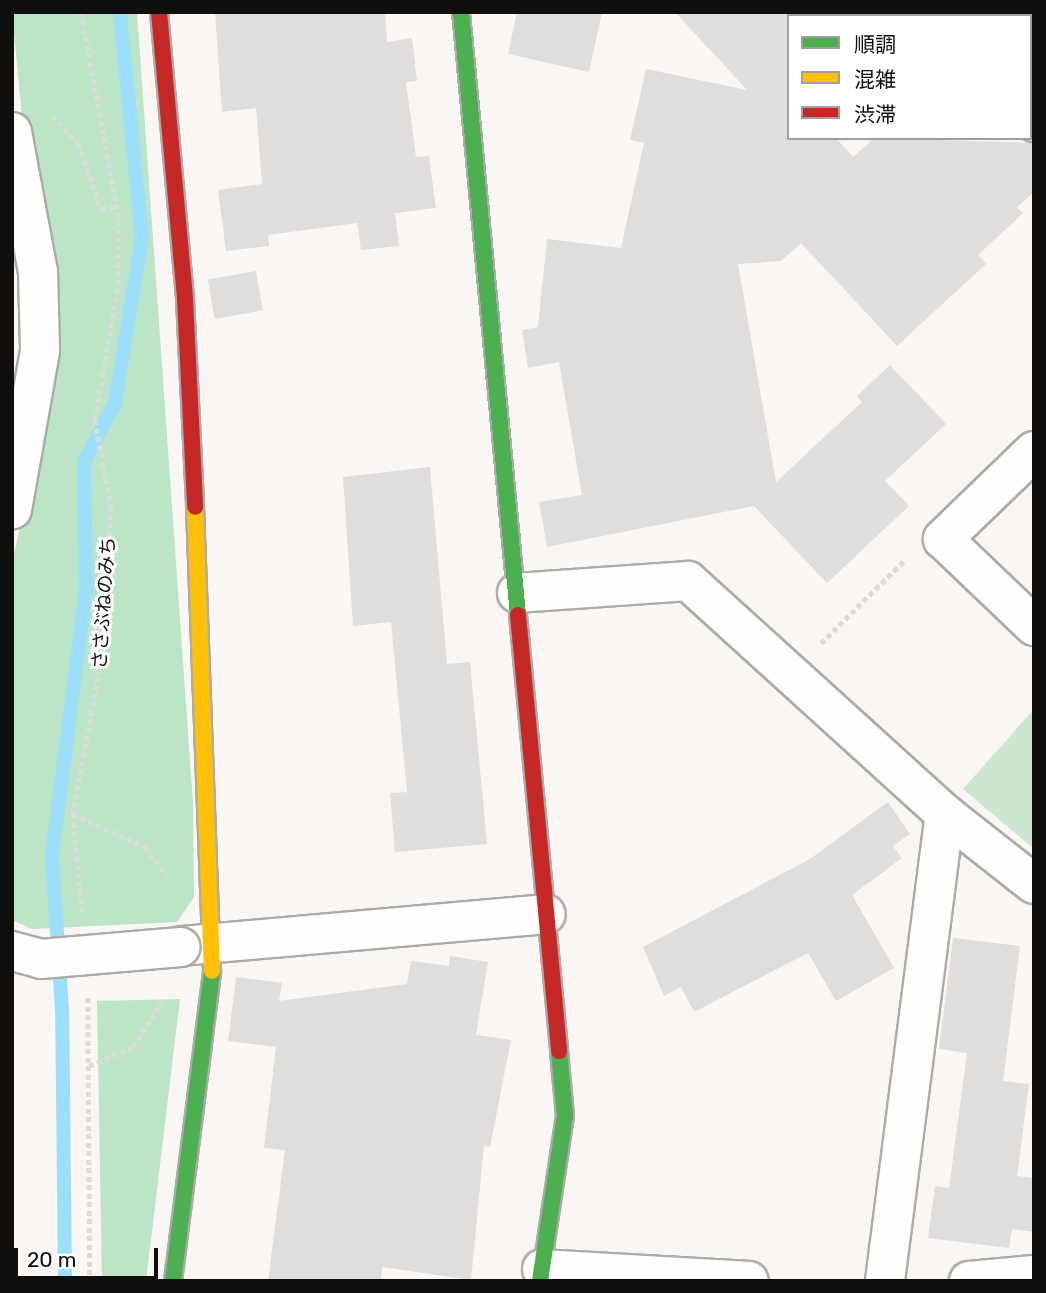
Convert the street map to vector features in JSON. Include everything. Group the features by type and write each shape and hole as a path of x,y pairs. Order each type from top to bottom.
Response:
{"street":[{"path":"159,12 185,299 198,945 173,1281"},
{"path":"461,12 565,1116 541,1275 749,1281"},
{"path":"12,132 38,272 40,351 12,510"},
{"path":"1034,451 943,539 1034,626"},
{"path":"517,593 688,581 945,814 1034,884"},
{"path":"885,1281 945,814"},
{"path":"12,951 41,959 546,914"},
{"path":"969,1281 1034,1275"}],"path":[{"name":"ささぶねのみち","path":"81,12 121,220 118,289 95,420 111,506 103,652 74,814 82,918"},
{"path":"46,116 58,116 79,144 101,209 118,206"},
{"path":"848,616 911,554 943,539"},
{"path":"74,814 145,847 175,887"},
{"path":"88,994 90,1281"},
{"path":"89,1066 133,1047 166,995"}],"green space":[{"path":"12,12 137,12 193,803 194,897 177,922 32,929 12,920 12,563 49,400"},
{"path":"1034,709 1034,849 963,789"},
{"path":"180,999 146,1281 102,1281 97,1001"}],"building":[{"path":"215,12 385,12 387,42 412,38 417,81 406,82 416,157 429,156 436,208 395,213 399,246 361,250 357,223 268,235 269,246 226,251 218,190 262,184 256,108 222,112"},
{"path":"517,12 602,12 589,72 508,54"},
{"path":"675,12 789,12 787,140 838,140 853,157 872,140 1034,143 1034,192 1017,207 1023,213 978,255 986,264 897,346 801,243 781,261 738,264 776,482 862,402 857,396 890,365 946,424 885,481 909,506 827,583 754,506 547,547 539,502 582,495 559,362 528,368 522,330 538,327 547,239 621,248 644,143 630,140 646,69 747,90"},
{"path":"256,271 263,310 215,319 208,280"},
{"path":"430,467 447,664 470,662 487,844 395,852 390,793 407,792 391,622 353,626 343,477"},
{"path":"888,802 910,834 893,846 902,858 852,895 894,968 836,1001 808,953 694,1012 681,987 664,996 643,947 810,859"},
{"path":"953,938 1020,946 1003,1081 1029,1084 1017,1176 1034,1178 1034,1232 1012,1229 1009,1248 928,1238 935,1186 949,1188 967,1053 939,1049"},
{"path":"450,956 488,962 476,1035 511,1040 490,1147 484,1146 471,1280 382,1267 381,1281 268,1281 285,1150 264,1148 276,1047 228,1041 236,977 282,983 279,1001 407,984 411,961 449,966"}],"waterway":[{"path":"65,1281 62,1010 52,855 86,591 84,462 115,403 142,238 120,12"}],"traffic: fast":[{"path":"461,12 518,615"},
{"path":"173,1281 212,971"},
{"path":"540,1281 565,1116 559,1051"}],"traffic: slow":[{"path":"195,507 212,971"}],"traffic: jam":[{"path":"159,12 185,299 195,507"},
{"path":"518,615 559,1051"}]}
